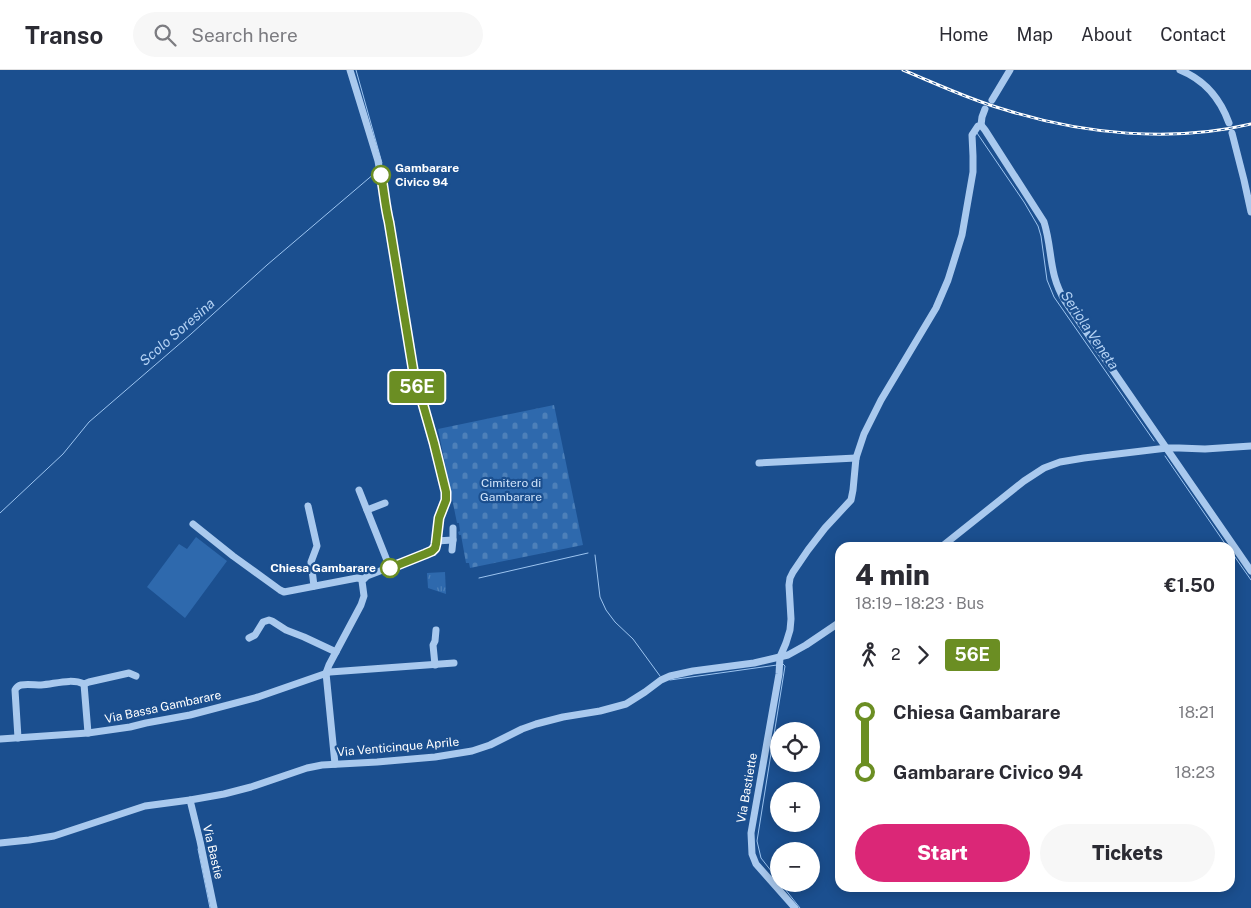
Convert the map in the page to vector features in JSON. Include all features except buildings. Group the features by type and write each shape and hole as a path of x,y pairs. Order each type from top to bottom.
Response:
{"street":[{"path":"193,524 233,556 284,592 357,578 363,579 432,551 435,548 439,518 446,500 446,492 413,369 379,167 350,70"},
{"path":"992,100 1010,70"},
{"path":"1180,70 1199,80 1210,90 1221,105 1229,123"},
{"path":"986,109 979,125 985,130 1044,222 1053,273 1061,294 1231,542"},
{"name":"Via Bastiette","path":"795,908 759,868 754,860 751,846 751,833 779,674 780,657 790,630 790,578 821,532 851,500 856,458 861,442 881,400 936,308 948,280 962,235 968,205 973,172 973,133 979,125"},
{"path":"1232,134 1251,212"},
{"path":"948,542 1024,481 1044,468 1060,462 1167,448 1205,449 1251,446"},
{"path":"759,463 856,458"},
{"path":"359,490 390,568"},
{"path":"367,510 385,503"},
{"path":"308,506 317,546 310,562 314,586"},
{"path":"452,550 453,528"},
{"path":"436,541 453,540"},
{"path":"1235,548 1251,571"},
{"path":"335,764 326,673 362,605 364,596 363,579"},
{"path":"249,638 255,635 263,622 268,620 336,652"},
{"name":"Via Venticinque Aprile","path":"0,842 54,836 145,806 190,800 252,787 307,768 335,764 435,757 472,751 536,724 626,704 670,676 780,657 795,651 835,625"},
{"path":"434,664 433,645 436,630"},
{"name":"Via Bassa Gambarare","path":"0,739 88,733 127,728 190,715 258,697 330,672 454,663"},
{"path":"18,738 15,690 17,687 74,682 84,684 129,673 136,676"},
{"path":"84,684 88,733"},
{"name":"Via Bastie","path":"190,800 214,908"}],"green space":[{"name":"Cimitero di Gambarare","path":"554,405 583,545 470,568 469,563 466,563 461,535 458,532 460,531 459,523 457,523 438,429"},
{"path":"196,537 227,561 185,618 147,587 179,544 187,549"},
{"path":"445,572 446,594 428,588 427,573"}],"waterway":[{"name":"Scolo Soresina","path":"356,70 382,163"},
{"name":"Seriola Veneta","path":"977,133 1038,226 1047,280 1054,297 1154,441"},
{"name":"Scolo Soresina","path":"0,513 63,454 89,422 267,265 375,173"},
{"name":"Seriola Veneta","path":"1165,456 1224,542"},
{"path":"479,578 588,553"},
{"path":"595,555 600,597 606,610 615,622 633,639 660,676"},
{"name":"Seriola Veneta","path":"1235,557 1251,580"},
{"path":"770,870 761,858 757,841 785,666 783,664"},
{"path":"670,680 777,665"},
{"path":"198,849 210,908"},
{"path":"787,892 800,908"}],"railway":[{"path":"903,70 993,106 1065,125 1096,130 1127,133 1190,133 1221,130 1251,124"}],"bus line":[{"name":"56E","path":"381,175 413,369 446,492 446,500 439,518 435,548 432,551 390,568"}],"place":[{"name":"Gambarare Civico 94","path":"381,175"},
{"name":"Chiesa Gambarare","path":"390,568"}]}
